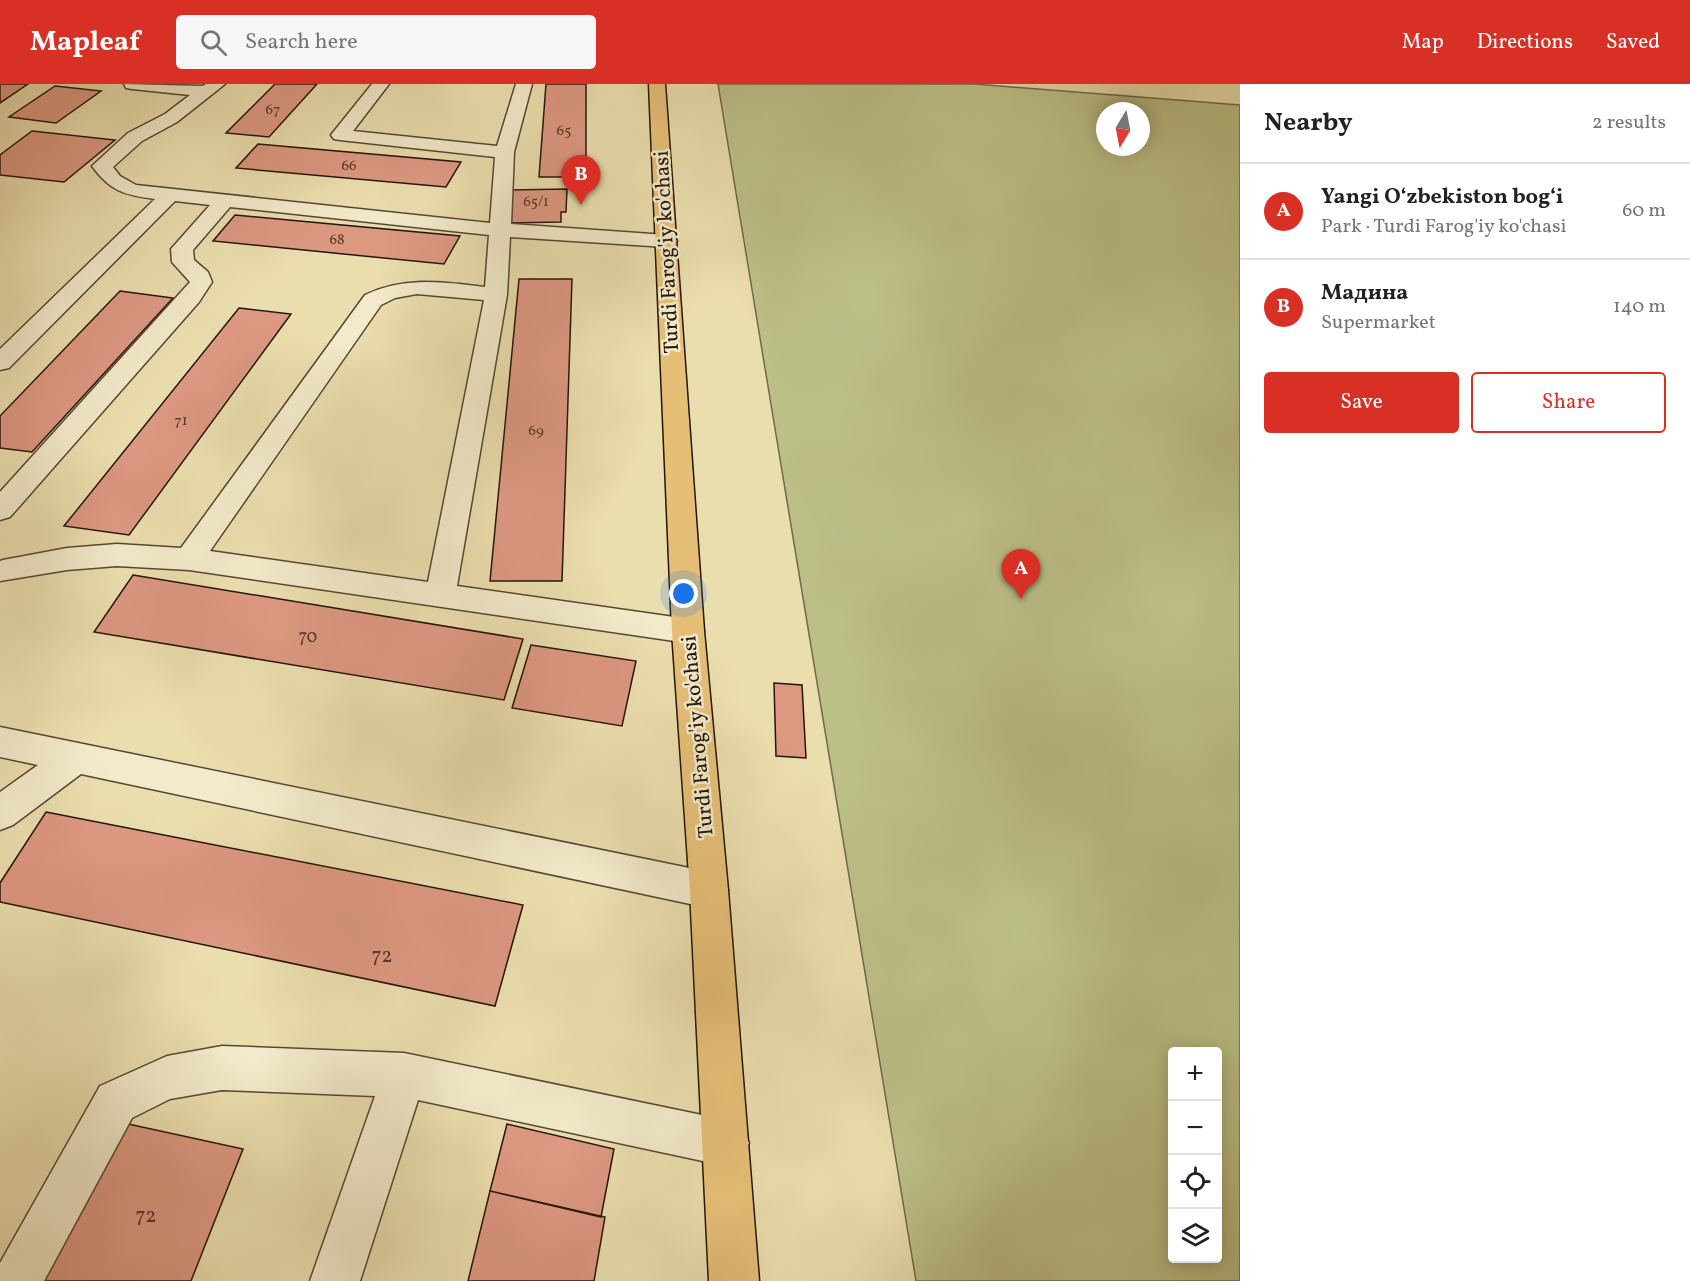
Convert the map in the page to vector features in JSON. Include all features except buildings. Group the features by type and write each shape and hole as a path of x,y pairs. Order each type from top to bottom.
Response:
{"main road":[{"name":"Turdi Farog'iy ko'chasi","path":"657,84 688,631 709,890 734,1281"}],"street":[{"path":"132,84 212,88"},
{"path":"381,84 340,135 506,152"},
{"path":"440,597 496,295 506,152 525,84"},
{"path":"212,88 171,118 135,137 102,166 113,180 131,190 224,201 500,230 666,241"},
{"path":"0,363 171,194"},
{"path":"0,510 191,297 201,282 200,277 183,262 182,249 224,201"},
{"path":"189,559 373,300 384,292 411,287 496,295"},
{"path":"1,573 67,558 117,555 189,559 688,631"},
{"path":"0,742 709,890"},
{"path":"0,813 76,758"},
{"path":"17,1281 116,1102 167,1078 222,1068 404,1075 726,1143"},
{"path":"335,1281 404,1075"}],"green space":[{"path":"718,84 975,84 1240,105 1240,1281 916,1281"}],"place":[{"name":"Мадина","path":"581,205"},
{"name":"Yangi Oʻzbekiston bogʻi","path":"1021,599"}]}
